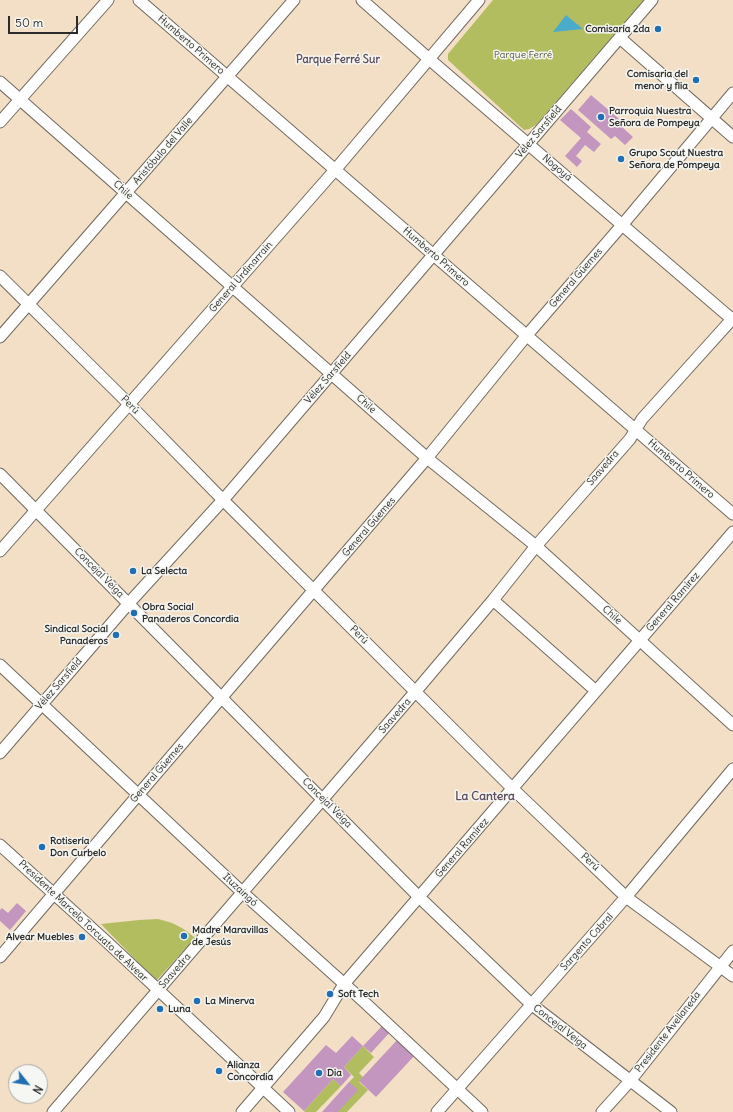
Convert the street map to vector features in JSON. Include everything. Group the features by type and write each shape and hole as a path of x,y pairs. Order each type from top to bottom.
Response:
{"street":[{"path":"0,122 108,0"},
{"name":"Humberto Primero","path":"139,0 527,335 634,430 733,514"},
{"name":"Aristóbulo del Valle","path":"0,337 127,194 294,0"},
{"name":"Nogoyá","path":"362,0 733,319"},
{"name":"General Urdinarrain","path":"0,551 335,170 479,0"},
{"name":"Vélez Sarsfield","path":"0,753 129,603 223,500 434,256 652,0"},
{"path":"620,38 733,137"},
{"name":"Chile","path":"0,82 427,458 536,546 733,725"},
{"name":"General Güemes","path":"0,957 427,458 527,335 733,93"},
{"name":"Perú","path":"0,276 130,404 223,500 416,691 513,790 626,897 733,976"},
{"name":"Saavedra","path":"53,1112 416,691 493,600 536,546 630,438 634,430 733,319"},
{"name":"Concejal Veiga","path":"0,474 419,897 531,1004 672,1112"},
{"name":"General Ramírez","path":"242,1112 324,1017 344,984 513,790 639,640 733,532"},
{"path":"493,600 596,691"},
{"name":"Ituzaingó","path":"0,665 242,892 482,1112"},
{"name":"Sargento Cabral","path":"437,1112 626,897 733,769"},
{"name":"Presidente Marcelo Torcuato de Alvear","path":"0,846 54,894 289,1112"},
{"name":"Presidente Avellaneda","path":"602,1112 630,1080 733,951"}],"green space":[{"name":"Parque Ferré","path":"493,0 644,0 536,125 524,130 448,60 448,54"},
{"path":"158,919 178,926 195,938 156,981 101,924"},
{"path":"363,1046 374,1057 359,1073 363,1077 359,1082 368,1090 347,1112 338,1112 349,1082 354,1077 344,1067"},
{"path":"333,1079 341,1086 316,1112 305,1112 304,1111"}],"water":[{"path":"566,15 583,29 553,32"}],"building":[{"name":"Parroquia Nuestra Señora de Pompeya","path":"591,95 625,124 622,127 633,137 625,145 615,136 611,139 578,110"},
{"path":"571,109 591,127 587,132 601,144 594,152 585,145 576,156 582,161 577,167 565,156 581,138 560,120"},
{"path":"17,903 26,911 10,930 0,921 0,910 2,908 8,913"},
{"path":"383,1025 390,1032 371,1053 363,1046"},
{"name":"Dia","path":"352,1036 363,1046 344,1067 351,1075 341,1086 333,1079 304,1111 283,1092 326,1045 336,1053"},
{"path":"399,1038 416,1054 376,1097 359,1081"},
{"path":"349,1082 358,1090 338,1112 322,1112"}],"place":[{"name":"Comisaría 2da","path":"658,29"},
{"name":"Comisaria del menor y flia","path":"696,80"},
{"name":"Parroquia Nuestra Señora de Pompeya","path":"601,117"},
{"name":"Grupo Scout Nuestra Señora de Pompeya","path":"621,159"},
{"name":"La Selecta","path":"133,571"},
{"name":"Obra Social Panaderos Concordia","path":"134,613"},
{"name":"Sindical Social Panaderos","path":"116,635"},
{"name":"Rotisería Don Curbelo","path":"42,847"},
{"name":"Madre Maravillas de Jesús","path":"184,936"},
{"name":"Alvear Muebles","path":"82,937"},
{"name":"Soft Tech","path":"330,994"},
{"name":"La Minerva","path":"197,1001"},
{"name":"Luna","path":"160,1009"},
{"name":"Alianza Concordia","path":"219,1071"},
{"name":"Dia","path":"319,1073"}],"district":[{"name":"Parque Ferré Sur","path":"338,60"},
{"name":"La Cantera","path":"485,797"}]}
